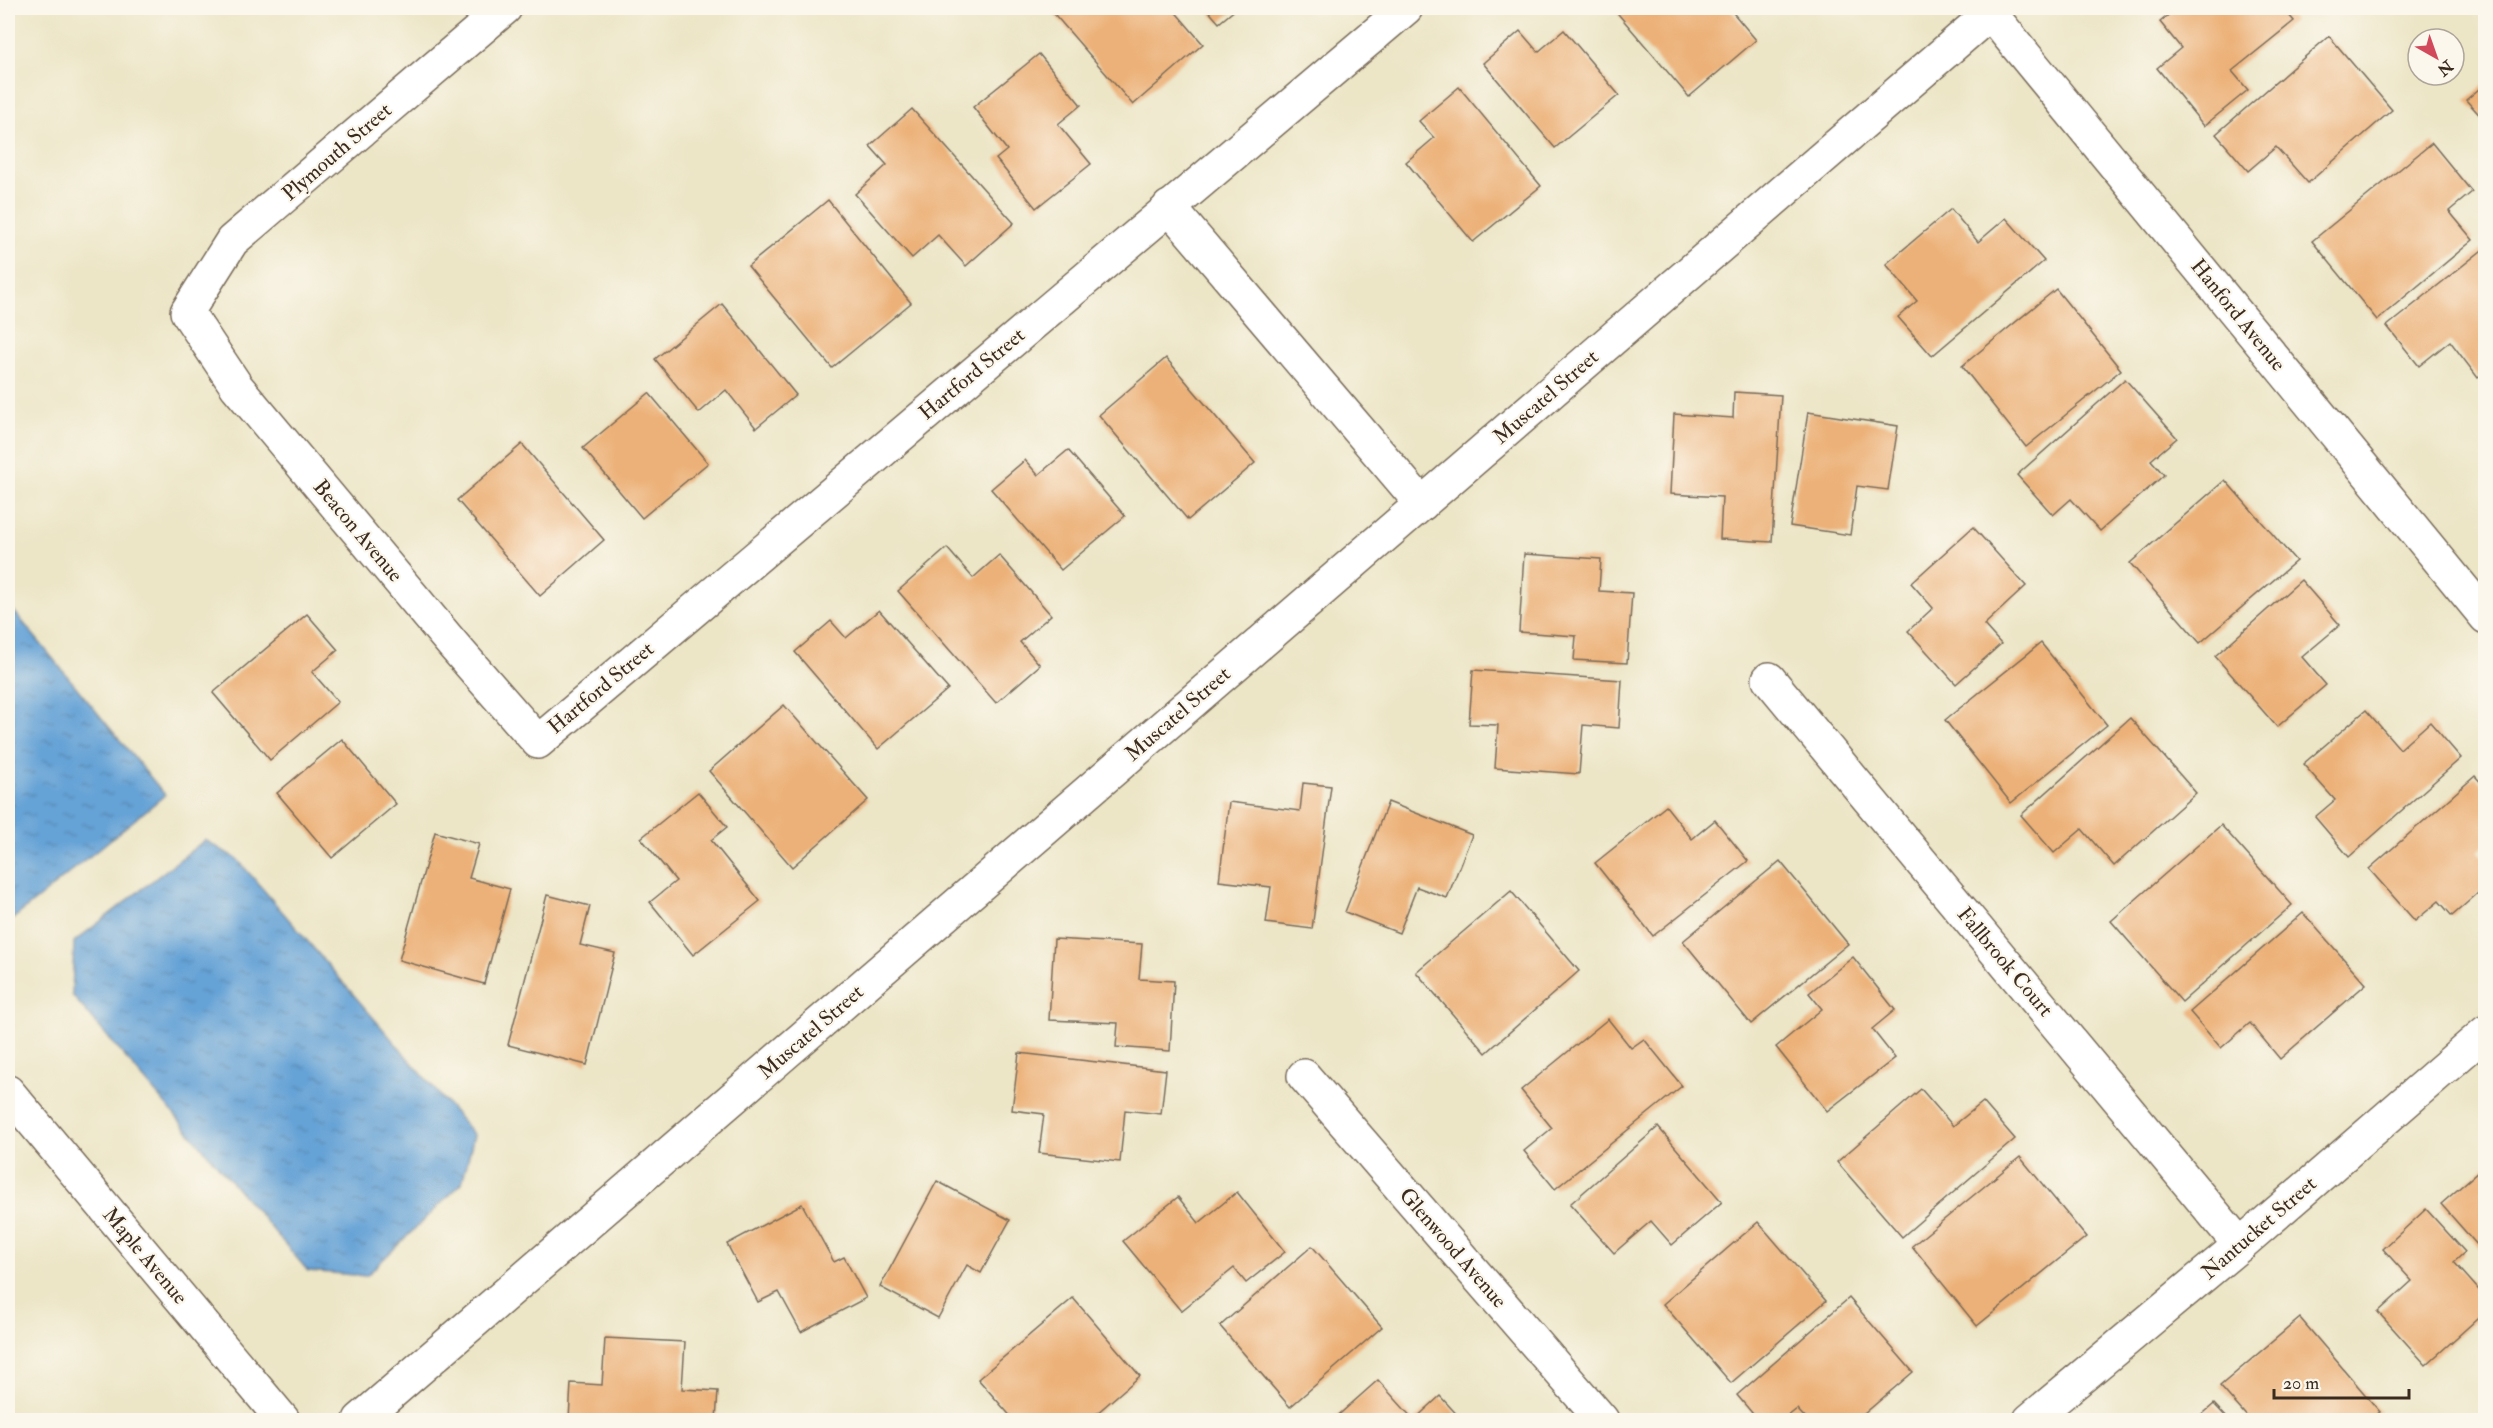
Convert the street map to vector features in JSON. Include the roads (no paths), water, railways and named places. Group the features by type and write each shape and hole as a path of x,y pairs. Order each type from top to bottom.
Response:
{"street":[{"name":"Plymouth Street","path":"187,312 232,241 505,8"},
{"name":"Hartford Street","path":"538,742 1406,8"},
{"name":"Muscatel Street","path":"360,1420 1993,10"},
{"name":"Hanford Avenue","path":"1993,10 2486,616"},
{"path":"1169,207 1422,504"},
{"name":"Beacon Avenue","path":"187,312 237,387 454,646 538,742"},
{"name":"Fallbrook Court","path":"1769,679 2240,1245"},
{"name":"Nantucket Street","path":"2030,1420 2240,1245 2486,1032"},
{"name":"Glenwood Avenue","path":"1305,1076 1602,1420"},
{"name":"Maple Avenue","path":"8,1092 283,1420"}],"water":[{"path":"8,604 165,795 9,922 8,920"},
{"path":"205,840 237,859 474,1135 462,1183 366,1276 308,1271 72,995 74,942"}]}
